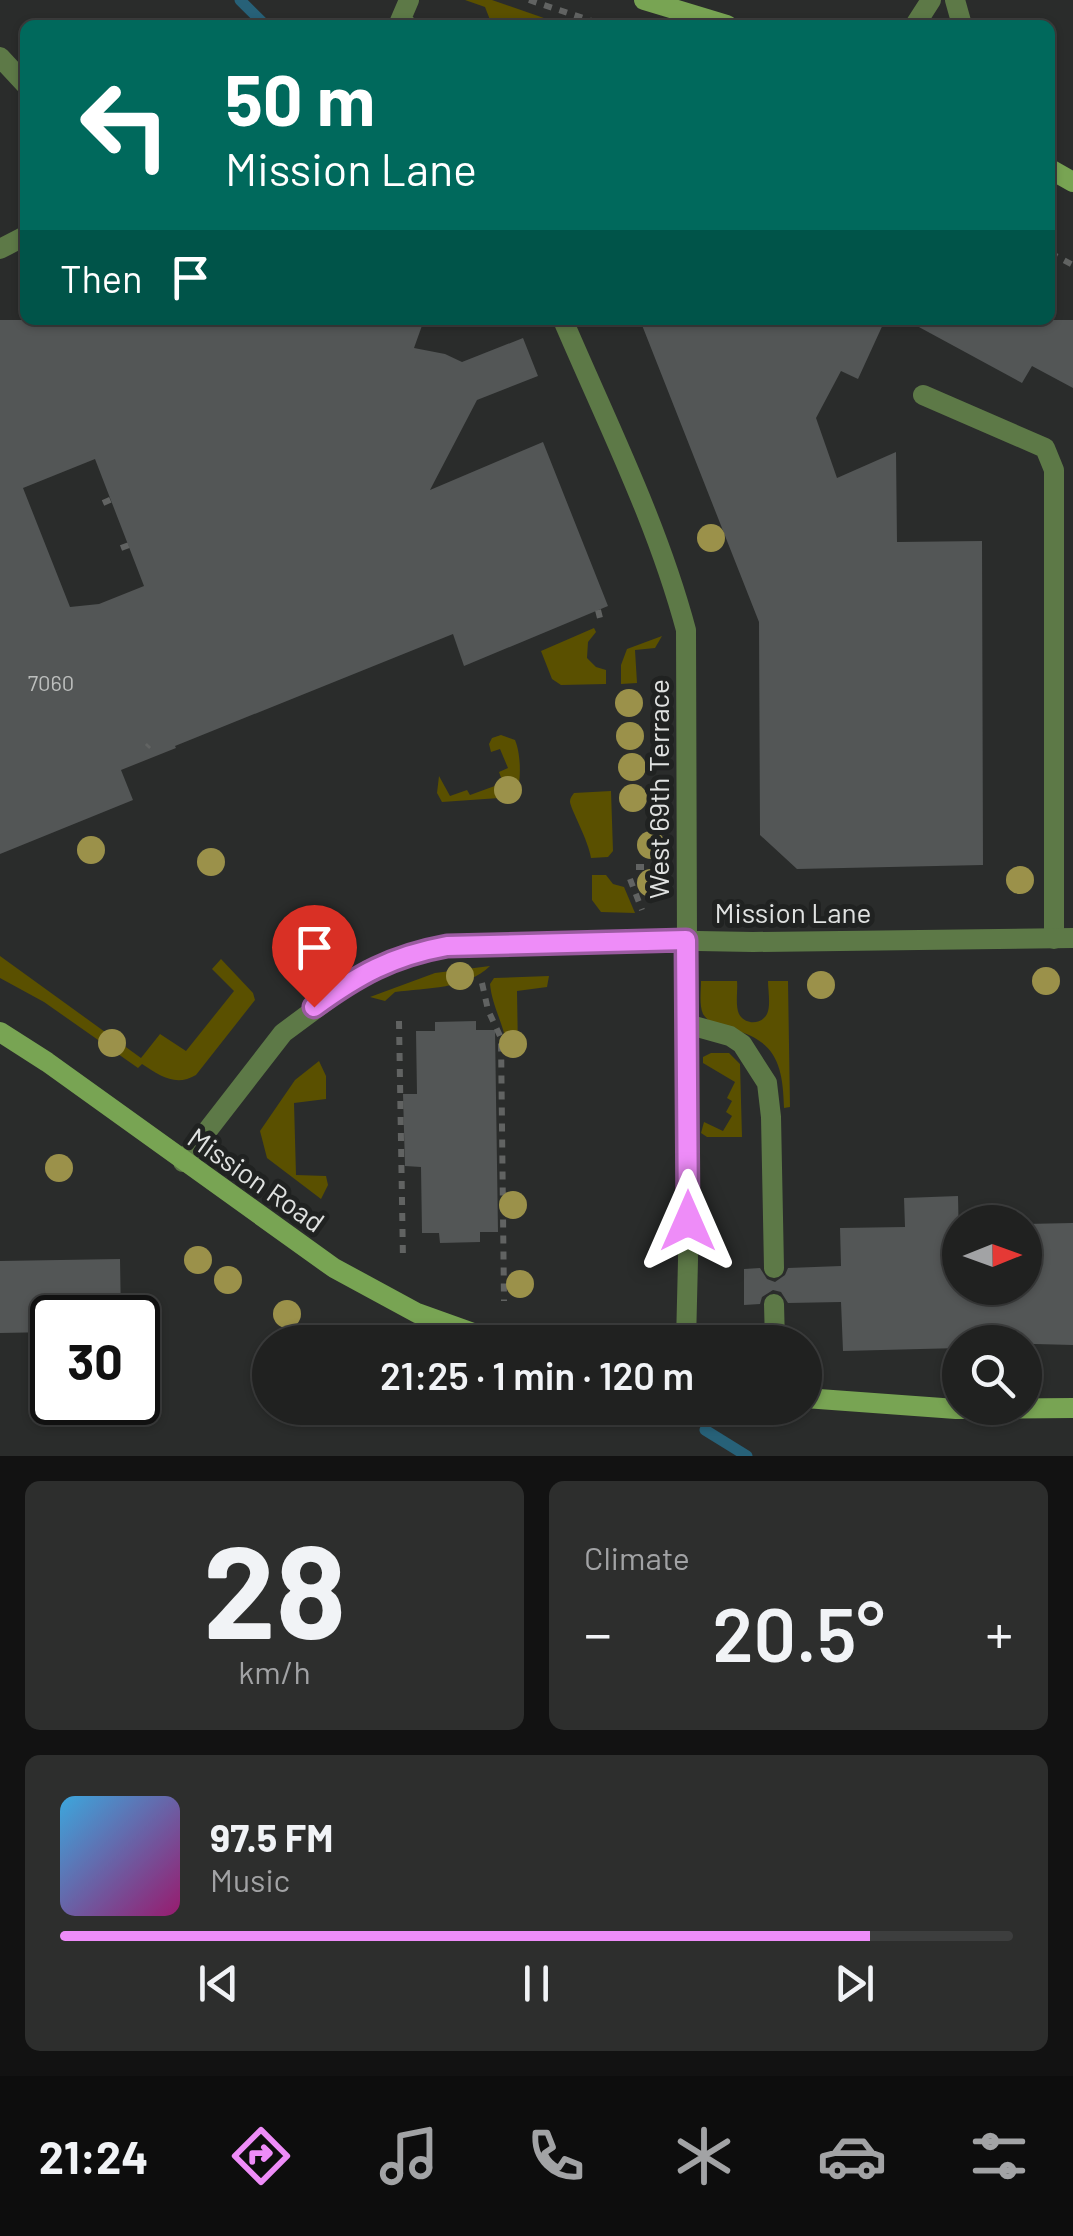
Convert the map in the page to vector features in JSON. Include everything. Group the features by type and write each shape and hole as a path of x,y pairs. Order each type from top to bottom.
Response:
{"main road":[{"path":"644,0 710,20"},
{"name":"Mission Road","path":"0,1032 334,1268 417,1313 451,1325"},
{"path":"822,1399 956,1409 1073,1408"}],"street":[{"path":"0,57 20,79"},
{"name":"West 69th Terrace","path":"565,325 676,587 686,630 686,1325"},
{"path":"923,395 1044,448 1054,470 1064,939"},
{"name":"Mission Lane","path":"183,1162 282,1032 368,970 420,950 686,940 1064,939"},
{"path":"687,1024 730,1036 742,1044 766,1083 771,1116 774,1268"},
{"path":"774,1304 775,1325"}],"path":[{"path":"529,0 589,20"},
{"path":"103,503 112,499"},
{"path":"598,610 600,622"},
{"path":"636,866 664,866"},
{"path":"630,878 642,910"},
{"path":"482,983 488,1010 501,1038 504,1301"},
{"path":"399,1021 403,1260"}],"shaded area":[{"path":"465,0 492,0 550,20 490,20 485,7"},
{"path":"594,628 587,658 606,670 606,684 561,685 552,679 541,651"},
{"path":"662,636 655,648 635,650 637,683 621,684 621,665 627,649"},
{"path":"501,735 515,740 517,746 520,777 515,797 442,802 437,793 439,776 450,796 467,790 470,795 503,783 499,772 508,768 500,749 491,752 489,744"},
{"path":"611,791 613,851 608,857 591,858 570,799 574,793"},
{"path":"592,875 606,875 613,884 624,887 635,913 601,912 592,900"},
{"path":"0,956 141,1058 160,1034 186,1051 234,991 212,969 221,959 255,1000 196,1075 175,1080 142,1064 138,1068 44,1002 0,978"},
{"path":"490,966 458,983 395,992 385,1001 370,997 435,973"},
{"path":"549,976 547,987 517,991 518,1051 507,1050 490,984 494,978"},
{"path":"701,981 737,981 739,1014 753,1022 767,1014 768,981 788,981 790,1107 784,1108 779,1067 767,1047 703,1014"},
{"path":"729,1053 740,1064 742,1137 707,1137 701,1133 704,1122 723,1131 732,1116 726,1112 732,1101 727,1098 735,1082 703,1063 703,1057"},
{"path":"319,1061 326,1076 326,1099 294,1103 296,1175 326,1176 328,1185 321,1199 267,1158 260,1131 295,1080"}],"building":[{"path":"0,320 20,320 20,325 422,325 414,348 462,362 523,338 538,376 477,400 430,490 543,442 608,606 464,666 453,634 175,746 121,770 133,800 0,854","holes":["95,459 144,586 99,604 70,607 23,488"]},
{"path":"1055,320 1073,320 1073,388 1032,366 1022,383 915,325 1055,325"},
{"path":"642,325 883,325 858,379 841,371 816,418 837,478 896,452 897,542 982,541 983,865 797,869 760,835 759,622"},
{"path":"476,1021 476,1030 495,1030 498,1232 480,1232 480,1242 440,1243 439,1233 422,1233 421,1167 405,1166 403,1094 417,1094 416,1031 435,1031 435,1022"},
{"path":"958,1196 958,1205 942,1205 942,1305 1042,1305 1042,1224 1073,1223 1073,1345 1042,1344 1042,1325 942,1325 942,1348 843,1351 841,1302 788,1303 781,1292 773,1290 762,1297 760,1304 744,1305 744,1269 760,1268 767,1279 775,1282 788,1268 841,1266 840,1228 905,1227 904,1198"},
{"path":"120,1259 121,1295 30,1295 30,1332 0,1333 0,1261"}],"waterway":[{"path":"240,0 260,20"},
{"path":"705,1430 747,1456"}],"route":[{"path":"314,1007 368,970 420,950 494,943 686,940 688,1221"}]}
